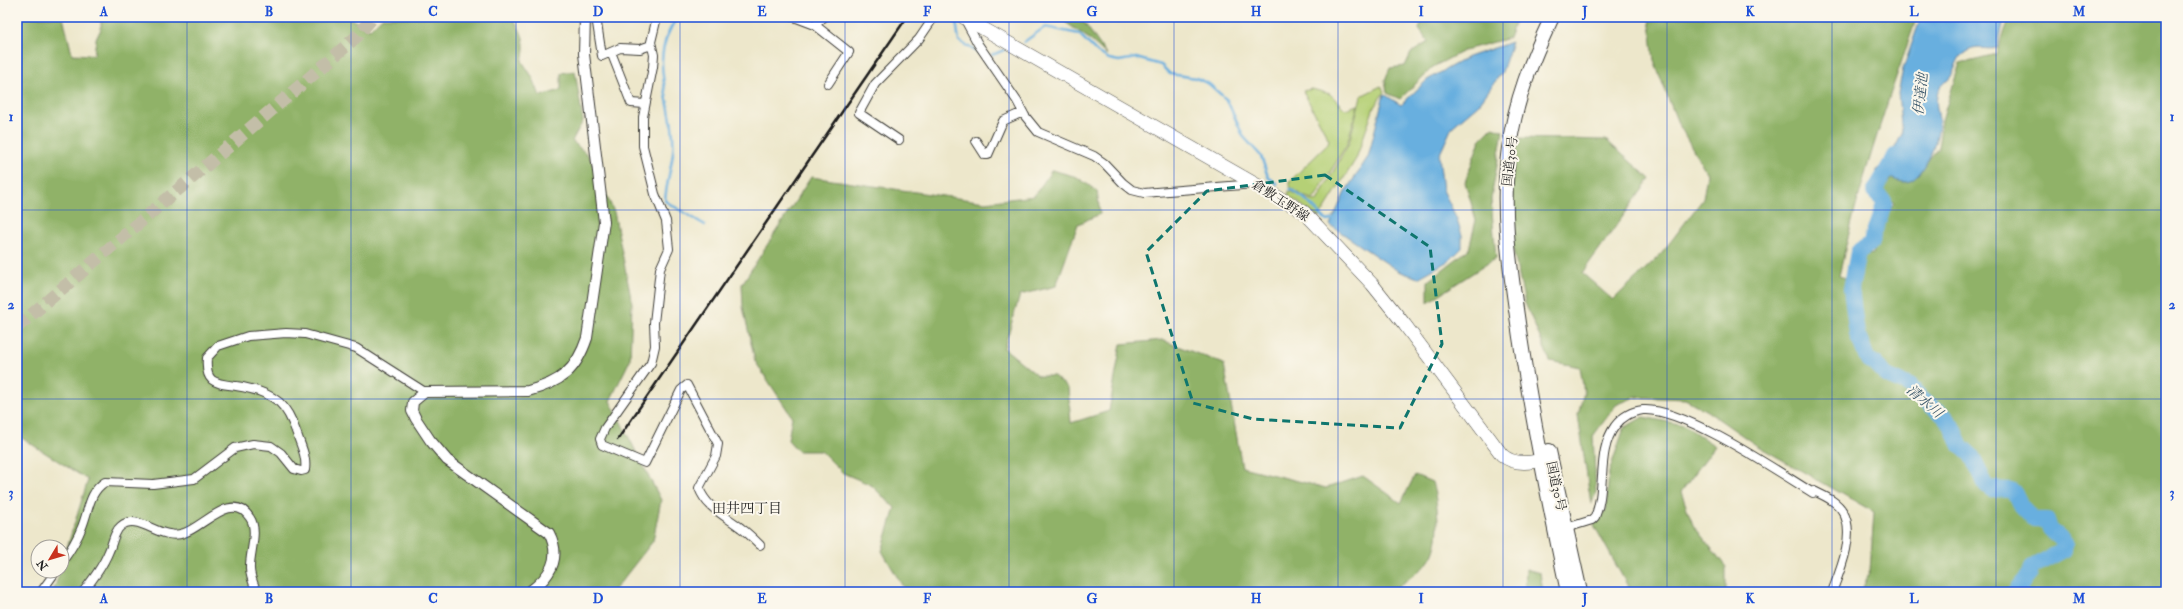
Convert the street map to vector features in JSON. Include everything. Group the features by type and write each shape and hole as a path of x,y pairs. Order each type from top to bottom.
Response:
{"highway":[{"name":"国道30号","path":"1552,17 1533,58 1521,89 1509,147 1505,182 1504,217 1506,249 1516,311 1560,530 1568,592"},
{"name":"国道30号","path":"1560,530 1580,592"}],"main road":[{"name":"倉敷玉野線","path":"964,18 1304,212 1372,284 1405,325 1502,455 1516,462 1546,459"}],"street":[{"path":"70,551 83,526 93,494 99,486 106,482 153,484 194,479 235,448 253,444 271,446 281,453 294,469 301,471 305,470 304,454 291,418 279,402 264,393 236,386 221,385 210,377 206,370 207,358 218,346 226,343 248,336 286,333 305,334 356,348 425,392 528,391 544,386 568,373 582,355 588,338 604,222 584,54 585,17"},
{"path":"596,17 602,56 620,48 640,50 651,45"},
{"path":"657,17 651,45 654,54 653,67 643,117 643,146 655,194 666,221 669,248 660,269 657,288 654,323 655,346 651,363 605,428 600,439 602,445 645,463 681,390 687,385 718,444 716,456 699,488 702,495 722,516 740,528 760,545"},
{"path":"794,17 815,26 849,52 828,84"},
{"path":"815,26 824,17"},
{"path":"899,140 859,113 875,84 919,39 934,17"},
{"path":"964,18 978,44 1038,132 1094,156 1132,190 1144,192 1256,184"},
{"path":"611,52 631,103 645,104"},
{"path":"976,141 985,155 988,155 1003,121 1023,112"},
{"path":"425,392 413,402 412,411 439,452 460,470 544,528 553,540 554,558 550,572 539,585 529,592"},
{"path":"1560,530 1592,520 1595,517 1607,440 1615,426 1622,418 1633,412 1644,410 1657,411 1687,421 1716,435 1813,493 1814,491 1834,501 1843,512 1846,523 1847,540 1844,561 1832,592"},
{"path":"83,592 100,569 117,530 126,523 134,522 164,534 174,536 185,533 211,516 230,507 238,508 245,512 253,526 250,569 257,592"},
{"path":"41,592 50,579"}],"highlighted area":[{"path":"1325,175 1430,247 1442,344 1400,428 1253,419 1193,403 1146,252 1207,191"}],"green space":[{"path":"17,17 63,17 72,54 94,55 96,39 101,29 101,21 87,17 347,17 370,29 382,17 512,17 523,38 524,48 522,61 533,78 540,96 561,90 561,73 575,71 583,121 572,141 589,156 614,212 632,303 630,360 610,401 661,500 653,541 613,592 53,592 57,579 70,579 70,539 88,480 17,435"},
{"path":"1058,17 1077,17 1083,21 1107,55 1088,38"},
{"path":"1424,17 1517,17 1509,38 1465,50 1433,67 1400,99 1387,93 1385,80 1390,68 1405,66 1411,53 1428,42 1419,29"},
{"path":"1649,17 1917,17 1874,145 1855,210 1839,276 1852,280 1859,270 1862,255 1873,254 1883,222 1894,203 1880,194 1896,172 1921,169 1938,148 1942,120 1960,63 1996,54 2010,17 2166,17 2166,592 1861,592 1870,571 1874,512 1756,445 1707,411 1685,399 1635,397 1616,405 1593,436 1596,492 1591,504 1578,415 1584,392 1580,367 1550,361 1525,303 1511,240 1511,185 1519,138 1606,140 1650,179 1582,273 1613,300 1662,253 1703,199 1707,174 1677,121 1654,61"},
{"path":"1381,86 1384,92 1374,107 1356,159 1319,218 1288,195 1289,191 1309,200 1317,201 1349,143 1361,96"},
{"path":"1312,89 1330,94 1345,109 1358,105 1347,144 1314,199 1305,197 1290,187 1290,181 1327,145 1329,140 1303,91"},
{"path":"1493,127 1503,131 1491,199 1496,258 1428,302 1428,281 1469,249 1476,220 1465,182 1480,140"},
{"path":"1052,170 1077,177 1097,191 1100,214 1078,224 1056,286 1020,295 1004,348 1038,376 1054,376 1068,388 1071,423 1109,411 1121,344 1162,340 1224,364 1242,467 1326,488 1363,476 1401,503 1415,475 1432,482 1438,520 1437,541 1434,550 1427,563 1403,583 1395,592 906,592 882,551 895,508 871,485 843,473 821,451 798,451 788,440 792,417 755,361 743,307 742,284 811,177 985,202 1034,196"},
{"path":"1643,417 1684,425 1715,446 1681,492 1693,525 1726,567 1726,592 1631,592 1594,525 1606,510 1609,472 1624,428"},
{"path":"1526,569 1540,573 1543,592 1525,592"}],"water":[{"name":"伊達池","path":"1921,17 2005,17 1997,48 1977,48 1964,53 1959,59 1949,79 1940,88 1937,99 1939,123 1933,149 1929,159 1917,176 1911,181 1904,182 1875,171 1888,161 1902,134 1898,93 1903,69"},
{"path":"1512,42 1502,72 1479,104 1452,127 1439,156 1443,190 1457,219 1462,235 1462,248 1450,260 1418,278 1398,271 1330,225 1345,192 1368,157 1384,94 1401,105 1427,80 1468,57"}],"waterway":[{"path":"678,17 668,34 663,50 662,67 673,135 673,153 665,201 705,225"},
{"path":"956,21 959,41 977,52"},
{"path":"1024,42 1045,27 1079,34 1098,53 1109,59 1119,61 1136,58 1161,65 1170,74 1196,78 1209,84 1227,100 1243,136 1261,156 1268,177 1277,184"},
{"path":"992,55 1004,50"},
{"name":"清水川","path":"1895,156 1874,192 1884,201 1884,205 1870,244 1858,252 1851,289 1857,334 1868,360 1873,362 1887,376 1910,386 1922,399 1944,416 1952,426 1961,446 1971,455 1986,485 1991,489 2011,490 2015,493 2021,506 2034,520 2047,520 2050,529 2065,543 2064,550 2032,567 2030,574 2015,592"},
{"path":"1290,189 1305,199 1327,221 1335,219"}],"tunnel":[{"path":"17,327 329,61 355,38 373,17"}],"railway":[{"path":"618,439 907,17"}],"district":[{"name":"田井四丁目","path":"747,508"}]}
